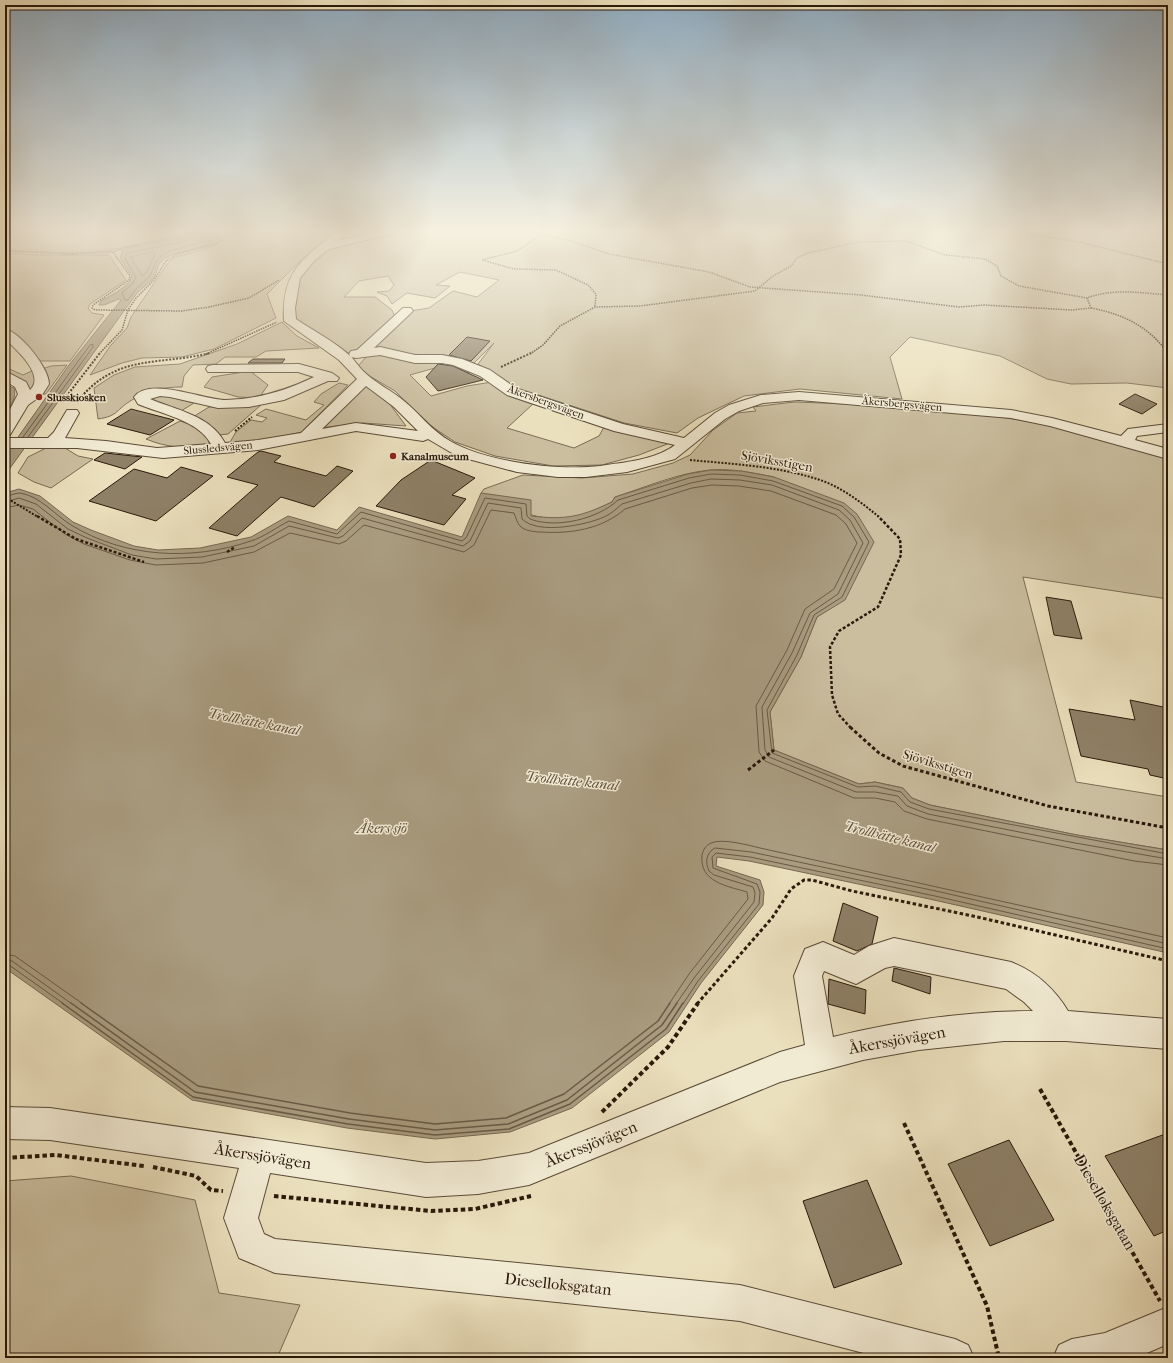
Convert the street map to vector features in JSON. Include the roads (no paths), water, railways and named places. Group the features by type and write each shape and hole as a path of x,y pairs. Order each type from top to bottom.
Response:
{"street":[{"path":"220,448 217,439 206,428 143,401 141,397 154,392 169,393 218,404 278,398 346,359 300,329 289,319 291,293"},
{"name":"Åkersbergsvägen","path":"361,353 407,311"},
{"name":"Slussledsvägen","path":"5,333 23,347 43,377 42,384 37,391 22,402 7,439 122,447 150,453 258,445 356,427 381,428 423,436 430,433"},
{"name":"Åkersbergsvägen","path":"688,443 619,428 512,392 483,371 448,360 415,359 380,352 361,353 346,359 361,377 399,404 444,444 456,450 491,462 558,472 608,471 670,456 688,443 720,416 734,408 748,402 772,397 799,396 1011,414 1052,422 1168,454"},
{"path":"213,369 292,368 322,374 336,379 361,377"},
{"path":"306,436 361,377"},
{"path":"7,379 24,388 25,394 22,402"},
{"path":"52,442 60,434 69,407"},
{"path":"147,417 154,420 184,418"},
{"path":"1127,443 1129,435 1134,432 1168,428"},
{"path":"821,1054 808,976 815,959 823,956 856,970 879,956 894,952 1012,976 1028,986 1047,1002 1060,1026"},
{"name":"Åkerssjövägen","path":"5,1123 50,1124 426,1180 461,1180 494,1176 529,1169 780,1067 821,1054 883,1040 1005,1026 1060,1026 1168,1034"},
{"name":"Dieselloksgatan","path":"259,1155 241,1218 252,1246 275,1256 740,1303 955,1358"},
{"path":"1072,1358 1105,1352 1166,1317"}],"water":[{"path":"116,293 137,293 5,475 5,450 11,447 69,365 121,300 119,299 104,305 99,305 101,301"},
{"path":"5,385 14,388 15,396 5,414"},
{"name":"Åkers sjö","path":"711,470 741,471 774,477 844,503 857,514 874,542 845,600 817,617 801,657 770,712 774,750 859,784 875,782 903,788 912,798 930,805 1077,835 1168,850 1168,953 934,900 749,861 717,857 716,866 760,880 764,892 763,905 701,983 669,1032 572,1108 510,1132 435,1139 347,1128 192,1100 5,968 5,493 19,489 40,496 73,522 134,546 158,550 200,548 251,537 288,516 337,530 359,507 462,537 481,493 531,500 531,516 554,518 564,517 591,511 612,502 615,497 688,474"}],"place":[{"name":"Slusskiosken","path":"39,397"},
{"name":"Kanalmuseum","path":"393,456"}],"water label":[{"name":"Trollhätte kanal","path":"254,722"},
{"name":"Trollhätte kanal","path":"572,781"},
{"name":"Trollhätte kanal","path":"890,837"}]}
